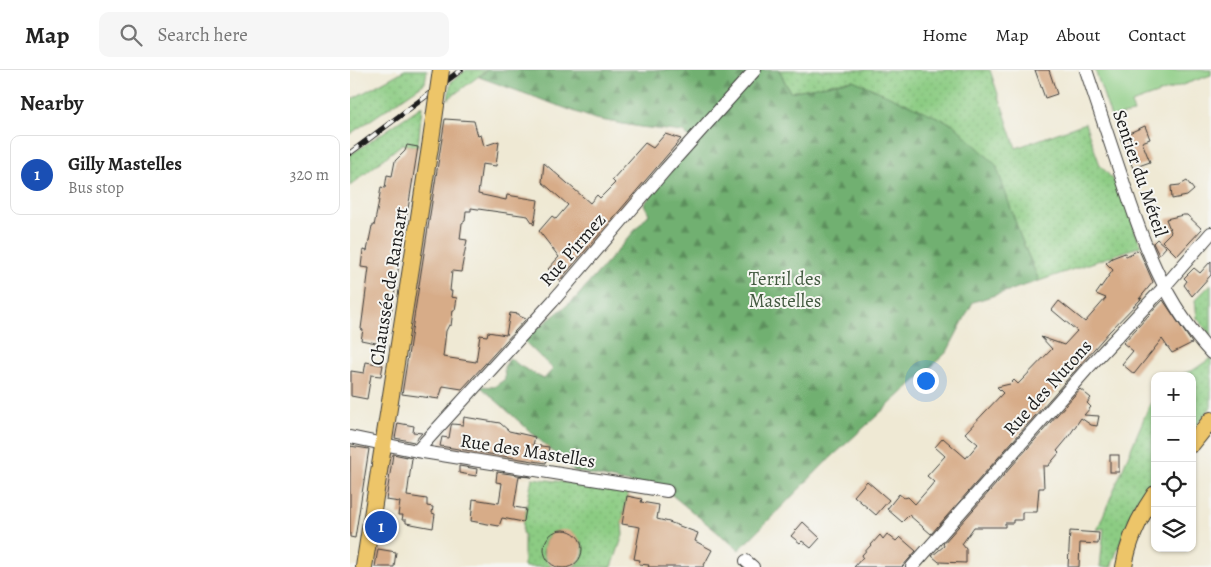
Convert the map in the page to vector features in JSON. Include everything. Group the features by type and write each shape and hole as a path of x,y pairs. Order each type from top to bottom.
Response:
{"main road":[{"name":"Chaussée de Ransart","path":"364,567 441,70"},
{"path":"1196,439 1211,420"},
{"path":"1124,567 1126,552 1143,511 1151,500"}],"street":[{"name":"Rue Pirmez","path":"417,451 553,301 660,176 755,70"},
{"name":"Sentier du Méteil","path":"1086,70 1143,242 1164,287 1202,343 1211,353"},
{"name":"Rue des Nutons","path":"912,567 1086,370 1164,287 1211,233"},
{"name":"Rue des Mastelles","path":"350,437 417,451 667,491"}],"green space":[{"path":"405,70 427,70 425,83 350,134 350,100"},
{"path":"466,70 487,70 448,99 451,82"},
{"name":"Terril des Mastelles","path":"487,70 779,70 790,92 853,80 953,124 996,165 1021,238 1039,281 973,302 947,352 825,463 739,550 667,491 574,471 480,386 494,387 505,379 504,367 510,358 520,366 544,379 553,369 523,340 575,299 649,214 644,204 694,142 683,132 595,119 479,77"},
{"path":"779,70 990,70 1016,148 1085,123 1100,165 1118,185 1141,246 1039,281 1021,238 853,80 790,92"},
{"path":"1095,70 1211,70 1211,75 1131,103 1134,113 1111,117"},
{"path":"422,106 418,147 402,144 350,186 350,155"},
{"path":"1211,284 1211,336 1197,318 1195,300"},
{"path":"1211,358 1211,407 1196,426 1196,372 1188,372"},
{"path":"1151,403 1151,483 1135,503 1111,567 1100,567 1104,528 1097,530"},
{"path":"532,478 628,490 622,524 623,535 612,567 573,567 582,558 583,549 580,541 574,534 556,531 549,536 544,547 545,558 552,567 524,567 523,520"}],"building":[{"path":"1035,70 1049,70 1057,94 1045,98"},
{"path":"445,119 474,121 478,136 481,135 484,146 499,141 496,166 482,164 478,194 506,200 507,195 538,200 534,225 528,216 471,208 471,211 466,211 460,239 467,240 461,272 452,271 451,297 457,298 451,326 449,325 446,331 443,357 476,362 480,335 487,336 488,332 506,335 510,313 519,314 519,316 526,319 462,389 443,386 439,399 402,394"},
{"path":"1145,126 1150,139 1142,142 1150,162 1133,168 1120,137"},
{"path":"665,134 681,139 560,280 548,269 559,257 539,231 552,216 556,219 568,205 542,182 544,163 590,203 597,195 600,198 615,183 612,180 645,143 653,148"},
{"path":"407,145 418,147 386,345 361,340 369,268 361,267 363,250 367,251 372,226 374,226 381,187 385,188 387,175 392,176 395,161 405,151"},
{"path":"1187,181 1194,190 1187,196 1172,199 1171,186 1180,185"},
{"path":"1187,215 1202,229 1177,256 1162,241 1171,232 1166,219"},
{"path":"1157,239 1166,247 1159,255 1153,243"},
{"path":"1139,250 1153,282 1139,299 1142,298 1109,332 931,534 909,515 902,522 887,509 899,494 904,498 908,497 915,504 934,482 927,476 945,456 935,447 943,438 966,458 978,444 965,433 1003,393 997,387 1010,384 1014,380 1018,384 1052,349 1041,337 1064,345 1077,331 1052,310 1059,301 1085,322 1106,298 1096,294 1113,270 1106,263 1112,258 1125,253 1126,256"},
{"path":"1211,261 1211,275 1192,296 1184,285 1187,281 1184,278 1194,268 1200,273"},
{"path":"1163,300 1192,343 1172,353 1162,339 1134,374 1122,364 1133,351 1123,343"},
{"path":"366,362 383,365 381,376 371,375 367,399 351,396 351,371 364,373"},
{"path":"1080,389 1091,398 1087,403 1091,407 1084,415 1099,416 1097,426 1091,425 1081,418 1057,451 1059,453 1048,466 1043,466 1044,488 1039,488 1037,512 1022,512 1022,520 1013,520 1013,523 1005,523 1005,527 974,527 962,544 966,549 966,563 939,562 932,556 944,546 943,544"},
{"path":"464,417 500,423 509,431 535,437 533,445 549,447 546,463 440,446 442,437 449,438 452,424 463,425"},
{"path":"398,423 414,426 413,432 422,433 414,442 395,438"},
{"path":"350,446 369,449 355,538 350,537"},
{"path":"393,454 412,458 407,496 427,499 427,506 433,507 432,513 435,514 433,528 406,523 406,520 402,520 403,515 398,515 400,502 386,500"},
{"path":"1110,455 1119,455 1119,472 1110,472"},
{"path":"459,466 477,469 476,476 459,473"},
{"path":"497,472 531,477 519,476 514,507 526,509 523,522 502,518 499,526 471,521 473,499 499,503 502,483 496,482"},
{"path":"867,481 889,500 876,515 854,496"},
{"path":"627,496 642,499 641,502 659,505 657,519 698,533 695,541 712,550 703,567 648,567 649,565 639,564 640,560 634,559 640,527 622,524"},
{"path":"803,522 820,538 811,548 791,536"},
{"path":"563,530 577,535 582,549 577,563 563,568 549,563 544,549 549,535"},
{"path":"1070,531 1099,533 1098,544 1080,543 1079,567 1068,567"},
{"path":"887,534 896,541 900,537 916,551 902,567 854,567 880,535 883,539"},
{"path":"378,549 396,552 394,567 375,567"}],"railway":[{"path":"350,153 461,70"}],"place":[{"name":"Gilly Mastelles","path":"381,527"}]}
